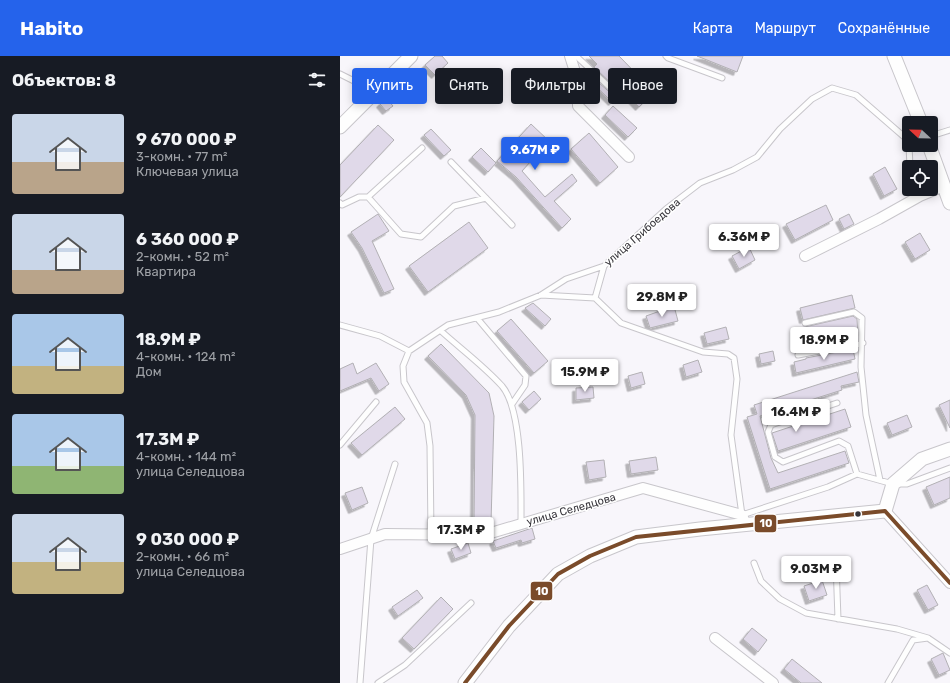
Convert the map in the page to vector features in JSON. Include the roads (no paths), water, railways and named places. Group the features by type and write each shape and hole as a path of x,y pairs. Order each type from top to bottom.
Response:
{"street":[{"path":"399,68 411,56"},
{"path":"570,56 577,78 578,106 629,157"},
{"path":"894,56 918,116"},
{"path":"340,127 363,104"},
{"path":"932,152 950,203"},
{"path":"938,187 944,186"},
{"path":"805,256 879,219 913,196"},
{"path":"950,449 922,459 893,484 885,511 950,583"},
{"name":"улица Селедцова","path":"340,549 386,534 484,535 643,488 744,520"},
{"name":"улица Селедцова","path":"465,683 509,626 558,574 590,556 636,537 744,520 885,511"},
{"path":"715,638 773,683"}],"lane":[{"path":"576,56 608,86"},
{"path":"666,56 722,78"},
{"path":"340,74 352,80"},
{"name":"улица Грибоедова","path":"409,351 448,325 477,318 541,295 566,279 604,266 666,209 700,183 733,170 757,157 780,129 812,99 832,88 856,95 902,135"},
{"path":"938,134 950,130"},
{"path":"340,204 342,205 359,197 368,197 422,148"},
{"path":"452,162 512,225"},
{"path":"368,197 401,234 421,237 454,206 486,198"},
{"path":"595,298 604,266"},
{"path":"541,295 595,298 621,323 703,352 728,354 734,358 737,379 732,435 744,520 857,474 893,484 907,484 950,468"},
{"path":"805,323 854,312 862,318 863,344 861,367 866,415 880,480"},
{"path":"477,318 526,376 525,385 512,404"},
{"path":"340,325 380,336 409,351 403,366 404,382 427,423 430,446 431,535"},
{"path":"441,331 503,387 512,404 521,461 521,524"},
{"path":"798,355 863,344"},
{"path":"340,445 376,402"},
{"path":"837,403 771,425 768,432 773,451 775,457 783,462 839,441 848,446 857,474"},
{"path":"360,683 371,539 395,464"},
{"path":"754,562 761,581 780,599 806,613 897,629 928,638 950,653"},
{"path":"836,562 838,619"},
{"path":"378,683 405,665 472,603"},
{"path":"888,683 913,640 928,638"}]}
